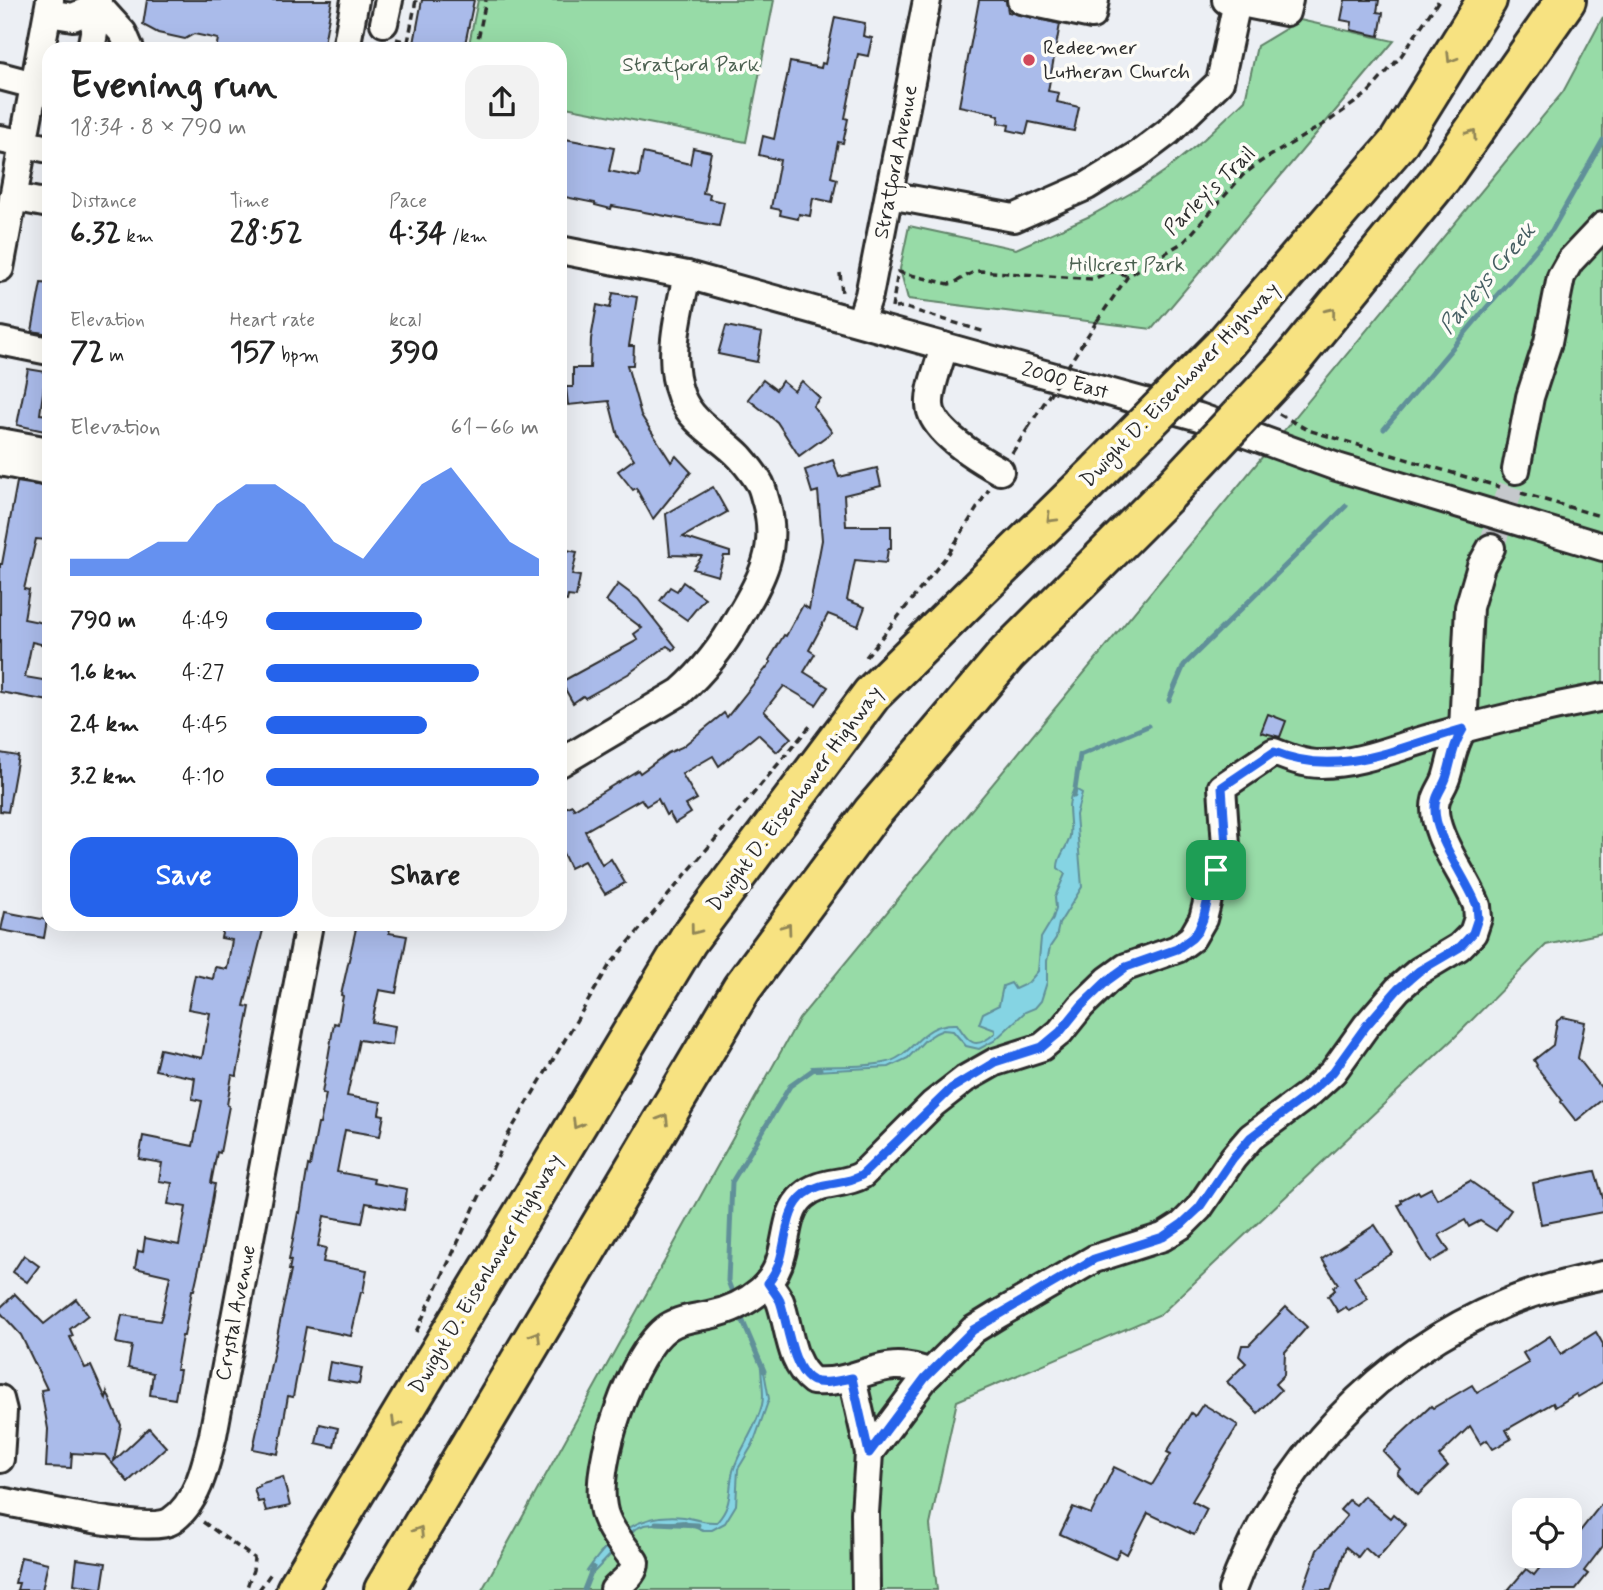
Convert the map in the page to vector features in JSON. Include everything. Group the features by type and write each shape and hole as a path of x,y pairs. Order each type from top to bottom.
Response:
{"highway":[{"name":"Dwight D. Eisenhower Highway","path":"296,1590 688,940 872,694 1222,347 1398,143 1487,0"},
{"path":"384,1590 742,988 872,813 1007,654 1168,493 1288,365 1441,178 1566,0"}],"street":[{"path":"347,42 355,0"},
{"name":"Stratford Avenue","path":"860,322 869,295 927,0"},
{"path":"1021,0 1093,7"},
{"path":"889,195 1014,218 1087,186 1139,154 1168,132 1220,82 1231,1 1288,6"},
{"path":"45,42 49,6 73,17 96,3"},
{"path":"92,42 96,3"},
{"path":"96,3 123,33 127,42"},
{"path":"0,76 40,82 24,144 0,268"},
{"path":"13,197 42,203"},
{"path":"1516,470 1530,397 1548,342 1561,277 1570,261 1603,226"},
{"name":"2000 East","path":"567,251 687,275 1199,417 1337,467 1603,547"},
{"path":"567,759 671,697 696,678 721,649 762,579 769,550 771,517 761,485 739,456 692,415 681,396 674,365 675,336 687,275"},
{"path":"0,341 42,350"},
{"path":"944,346 929,407 939,426 976,458 1000,471"},
{"path":"0,442 42,450"},
{"path":"0,462 42,471"},
{"path":"869,1453 930,1373 973,1330 1094,1259 1163,1237 1182,1224 1199,1208 1233,1158 1251,1137 1310,1093 1333,1072 1366,1026 1398,989 1419,971 1460,947 1473,933 1478,918 1477,906 1442,835 1435,814 1436,800 1447,775 1450,757 1463,729 1469,607 1481,566 1491,548"},
{"path":"614,1590 634,1571 635,1562 608,1523 602,1504 604,1464 622,1400 657,1337 667,1328 688,1318 714,1314 737,1306 768,1283 779,1266 792,1210 805,1194 814,1188 853,1180 862,1175 952,1088 995,1062 1042,1047 1060,1032 1081,1006 1108,980 1126,967 1177,949 1192,938 1203,919 1212,883 1226,846 1222,787 1274,752 1303,762 1343,762 1375,756 1545,708 1603,697"},
{"name":"Crystal Avenue","path":"184,1508 196,1488 213,1435 308,931"},
{"path":"1232,1590 1270,1508 1302,1462 1329,1429 1388,1372 1452,1329 1479,1315 1539,1291 1603,1275"},
{"path":"768,1283 779,1300 795,1354 806,1375 814,1381 852,1378 892,1365 905,1364 930,1373"},
{"path":"852,1378 869,1453 866,1590"},
{"path":"0,1399 3,1411 0,1459"},
{"path":"0,1501 154,1526 170,1522 184,1508"}],"path":[{"path":"477,42 486,0"},
{"name":"Parley's Trail","path":"1028,428 1128,276 1185,241 1243,175 1260,162 1329,121 1367,94 1401,56 1439,0"},
{"path":"892,308 898,272 949,284 956,283 971,272 979,271 1093,279 1116,270 1128,276"},
{"path":"840,273 842,294"},
{"path":"184,1508 254,1558 246,1590"}],"green space":[{"name":"Stratford Park","path":"478,0 774,0 746,142 567,107 567,42 469,42"},
{"path":"1603,17 1603,933 1546,945 1454,1038 1161,1314 957,1401 930,1525 937,1590 482,1590 799,1019 1563,92"},
{"name":"Hillcrest Park","path":"1300,20 1394,41 1152,329 908,299 900,269 909,226 1016,249 1090,216 1140,188 1204,139 1245,100 1257,46"}],"water":[{"path":"1073,791 1082,793 1076,815 1082,887 1059,924 1056,938 1050,947 1047,982 1041,1001 1035,1008 1025,1012 994,1041 979,1049 966,1046 953,1031 943,1030 925,1040 908,1058 889,1067 815,1071 812,1067 865,1065 894,1060 925,1034 944,1025 957,1024 969,1040 977,1043 995,1033 995,1030 979,1024 983,1013 999,1005 1003,986 1011,983 1015,989 1028,983 1038,971 1041,938 1053,918 1055,897 1065,874 1058,868 1058,864 1070,836 1069,802"},
{"path":"761,1366 769,1399 753,1444 738,1469 736,1505 725,1523 712,1530 703,1530 683,1521 644,1525 635,1529 593,1573 587,1571 606,1547 640,1522 668,1516 717,1522 728,1503 736,1463 762,1405"}],"building":[{"path":"147,0 332,0 324,42 217,42 218,39 194,34 185,39 158,33 143,25"},
{"path":"422,0 474,0 465,42 414,42"},
{"name":"Redeemer Lutheran Church","path":"979,0 1006,0 1008,12 1060,24 1048,91 1059,93 1057,102 1079,107 1074,131 1029,122 1026,134 1008,130 1009,125 998,123 999,116 994,113 959,106"},
{"path":"1345,0 1379,0 1377,12 1383,13 1379,36 1351,30 1352,22 1341,20"},
{"path":"835,17 865,23 863,36 872,38 868,56 858,54 845,118 848,119 843,143 838,142 831,177 837,179 832,202 813,198 810,216 799,214 798,219 780,215 781,210 771,208 780,160 759,155 763,136 774,139 790,62 821,68 822,63 825,64"},
{"path":"567,139 614,148 609,171 639,177 643,153 690,164 693,148 711,152 703,193 710,194 709,199 724,202 719,226 612,206 611,209 567,197"},
{"path":"41,283 42,283 42,333 32,331"},
{"path":"613,293 637,297 629,346 634,346 633,365 627,365 641,415 671,462 676,456 691,472 653,519 636,488 633,490 618,471 634,459 618,436 609,401 568,405 567,387 573,387 573,368 590,368 591,339 597,305 610,308"},
{"path":"726,326 762,333 757,362 718,354"},
{"path":"28,369 42,371 42,430 17,425"},
{"path":"763,380 776,390 782,381 794,391 802,381 820,398 813,406 832,432 799,456 777,422 748,399"},
{"path":"833,460 839,477 877,468 881,486 844,495 846,526 891,526 891,549 888,549 886,563 855,560 847,600 865,607 858,626 828,614 809,650 815,654 804,672 828,687 816,705 784,686 764,711 791,738 777,752 758,734 719,766 713,756 682,774 697,799 686,805 691,813 675,823 669,813 666,815 658,799 646,806 641,799 585,831 602,865 611,859 625,883 605,894 584,861 570,868 567,862 567,807 572,805 574,809 638,770 640,773 668,753 682,747 724,713 727,717 771,662 769,660 803,605 809,609 822,540 818,491 812,493 805,470"},
{"path":"17,482 42,486 42,540 36,539 24,589 29,590 24,619 42,623 42,644 32,642 25,677 42,680 42,700 0,692 2,564"},
{"path":"713,487 727,512 683,537 730,552 730,556 724,556 718,576 693,569 702,556 670,555 666,514"},
{"path":"567,550 577,552 572,575 580,576 576,597 568,596 567,601"},
{"path":"683,582 705,598 687,620 660,601 670,587 677,591"},
{"path":"618,584 638,599 676,647 673,650 667,646 628,674 573,703 567,692 567,679 638,640 634,634 642,628 606,601"},
{"path":"1268,714 1286,721 1280,737 1261,732"},
{"path":"0,753 18,756 8,812 0,811"},
{"path":"5,912 42,919 42,931 45,931 44,938 1,930"},
{"path":"222,931 263,931 244,1006 250,1007 237,1076 232,1075 220,1153 217,1152 211,1183 215,1184 205,1241 182,1336 176,1370 180,1370 175,1399 150,1395 153,1373 128,1368 132,1346 116,1343 122,1315 160,1321 162,1315 170,1276 135,1268 138,1251 143,1252 145,1238 179,1245 186,1207 168,1204 172,1183 159,1181 162,1163 139,1159 143,1136 193,1146 202,1101 192,1099 195,1078 155,1070 160,1049 202,1058 210,1013 188,1009 195,975 213,979 215,967 227,969 232,940 221,938"},
{"path":"355,931 389,931 407,936 396,993 379,990 372,1022 395,1026 392,1045 359,1040 347,1096 381,1102 379,1114 384,1115 380,1136 345,1130 337,1172 374,1179 373,1183 407,1189 404,1210 366,1203 362,1223 324,1216 318,1246 326,1248 323,1262 367,1270 363,1292 351,1336 306,1327 293,1397 288,1396 278,1454 253,1449 291,1270 289,1260 298,1212 300,1213 308,1165 310,1166 326,1094 322,1093 334,1023 338,1024 341,995"},
{"path":"1563,1017 1585,1022 1578,1058 1603,1090 1603,1099 1576,1121 1534,1060 1553,1045 1557,1021"},
{"path":"1595,1171 1603,1198 1603,1212 1541,1224 1533,1183"},
{"path":"1470,1181 1511,1210 1496,1231 1480,1221 1469,1227 1465,1220 1439,1235 1449,1251 1430,1262 1398,1205 1402,1203 1401,1200 1418,1191 1420,1194 1431,1188 1437,1199"},
{"path":"1375,1225 1393,1253 1354,1277 1368,1299 1349,1311 1346,1307 1338,1312 1328,1296 1338,1284 1322,1259"},
{"path":"24,1255 39,1266 27,1282 13,1272"},
{"path":"15,1294 44,1324 76,1299 88,1315 70,1329 73,1336 70,1337 85,1368 91,1366 106,1399 107,1392 121,1425 114,1461 149,1428 166,1447 128,1482 105,1455 72,1453 71,1468 46,1467 48,1429 41,1390 47,1389 21,1335 0,1312 0,1308"},
{"path":"1286,1307 1307,1327 1285,1352 1284,1375 1275,1384 1281,1390 1258,1413 1227,1382 1246,1363 1239,1356 1242,1345 1249,1345"},
{"path":"1596,1332 1603,1344 1603,1382 1555,1407 1553,1403 1506,1430 1511,1439 1493,1449 1487,1440 1481,1444 1470,1426 1439,1456 1448,1466 1418,1495 1397,1473 1400,1469 1383,1451 1431,1406 1433,1408 1472,1385 1477,1393 1529,1363 1523,1353 1550,1336 1561,1354"},
{"path":"330,1362 362,1368 359,1384 327,1379"},
{"path":"1203,1404 1238,1425 1192,1501 1207,1509 1194,1535 1148,1513 1127,1554 1120,1550 1115,1559 1060,1534 1073,1507 1091,1514 1114,1467 1152,1485 1171,1454 1167,1452 1191,1413 1195,1416"},
{"path":"320,1424 338,1428 334,1447 316,1443"},
{"path":"283,1477 290,1506 266,1511 263,1501 258,1502 254,1488"},
{"path":"1364,1496 1390,1518 1393,1514 1406,1525 1377,1559 1365,1548 1358,1557 1346,1547 1331,1590 1303,1590 1317,1550 1347,1516 1340,1510 1349,1500 1356,1505"},
{"path":"1603,1502 1603,1546 1584,1571 1588,1574 1575,1590 1508,1590 1526,1569 1534,1575 1540,1568 1582,1568 1582,1529"},
{"path":"21,1557 48,1563 42,1590 17,1590 19,1583 15,1583"},
{"path":"77,1559 106,1563 102,1589 74,1584"}],"waterway":[{"name":"Parleys Creek","path":"1384,429 1552,230 1603,140"},
{"name":"Parleys Creek","path":"1169,700 1184,665 1346,506"},
{"name":"Parleys Creek","path":"1074,796 1080,755 1148,726"},
{"name":"Parleys Creek","path":"735,1300 728,1281 732,1182 790,1086 814,1069 820,1069"},
{"name":"Parleys Creek","path":"739,1312 764,1371"},
{"name":"Parleys Creek","path":"656,1523 698,1525"},
{"name":"Parleys Creek","path":"584,1590 593,1567"}],"tunnel":[{"path":"1491,548 1516,470"}],"place":[{"name":"Redeemer Lutheran Church","path":"1029,60"}],"route":[{"path":"1463,729 1450,757 1447,775 1436,800 1435,814 1442,835 1477,906 1478,918 1473,933 1460,947 1419,971 1398,989 1366,1026 1333,1072 1310,1093 1251,1137 1233,1158 1199,1208 1182,1224 1163,1237 1094,1259 973,1330 925,1378 869,1453 852,1378 824,1382 814,1381 806,1375 798,1363 779,1300 768,1283 779,1266 792,1210 797,1201 814,1188 842,1183 862,1175 952,1088 995,1062 1042,1047 1060,1032 1081,1006 1108,980 1126,967 1185,944 1198,931 1216,870 1223,856 1227,836 1222,787 1274,752 1303,762 1343,762 1375,756 1463,729"}]}
